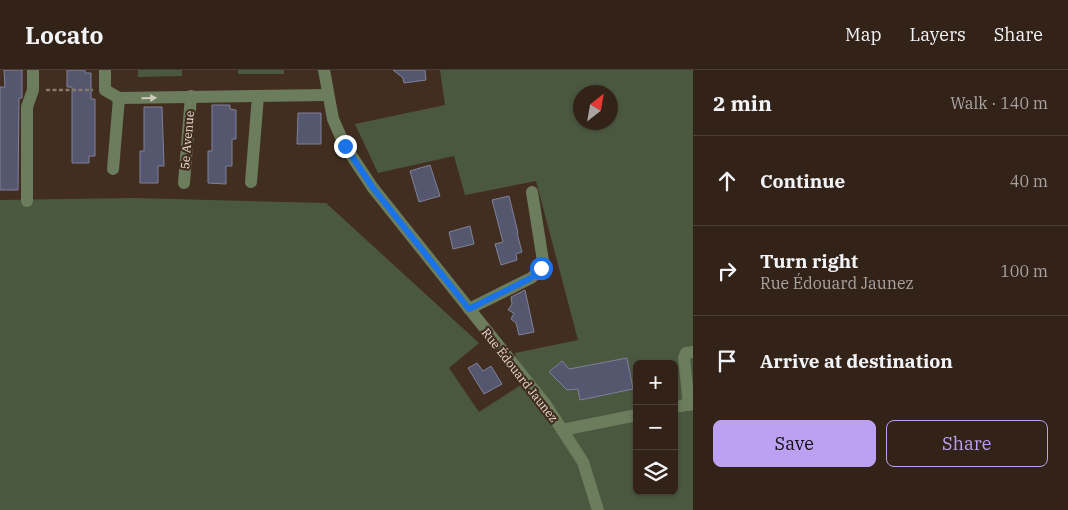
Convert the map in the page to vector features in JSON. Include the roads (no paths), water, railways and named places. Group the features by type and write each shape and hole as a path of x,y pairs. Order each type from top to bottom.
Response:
{"street":[{"path":"27,201 27,107 33,90 33,70"},
{"path":"105,70 105,90 119,98 113,169"},
{"name":"Rue Édouard Jaunez","path":"324,70 333,119 345,146 373,188 546,405 582,462 598,510"},
{"name":"5e Avenue","path":"119,98 328,95"},
{"name":"5e Avenue","path":"184,183 191,96"},
{"path":"251,182 258,96"},
{"path":"469,309 531,278 541,268 543,261 532,192"},
{"path":"678,406 691,404 684,358 686,353 693,352"},
{"path":"562,430 633,416"}]}
